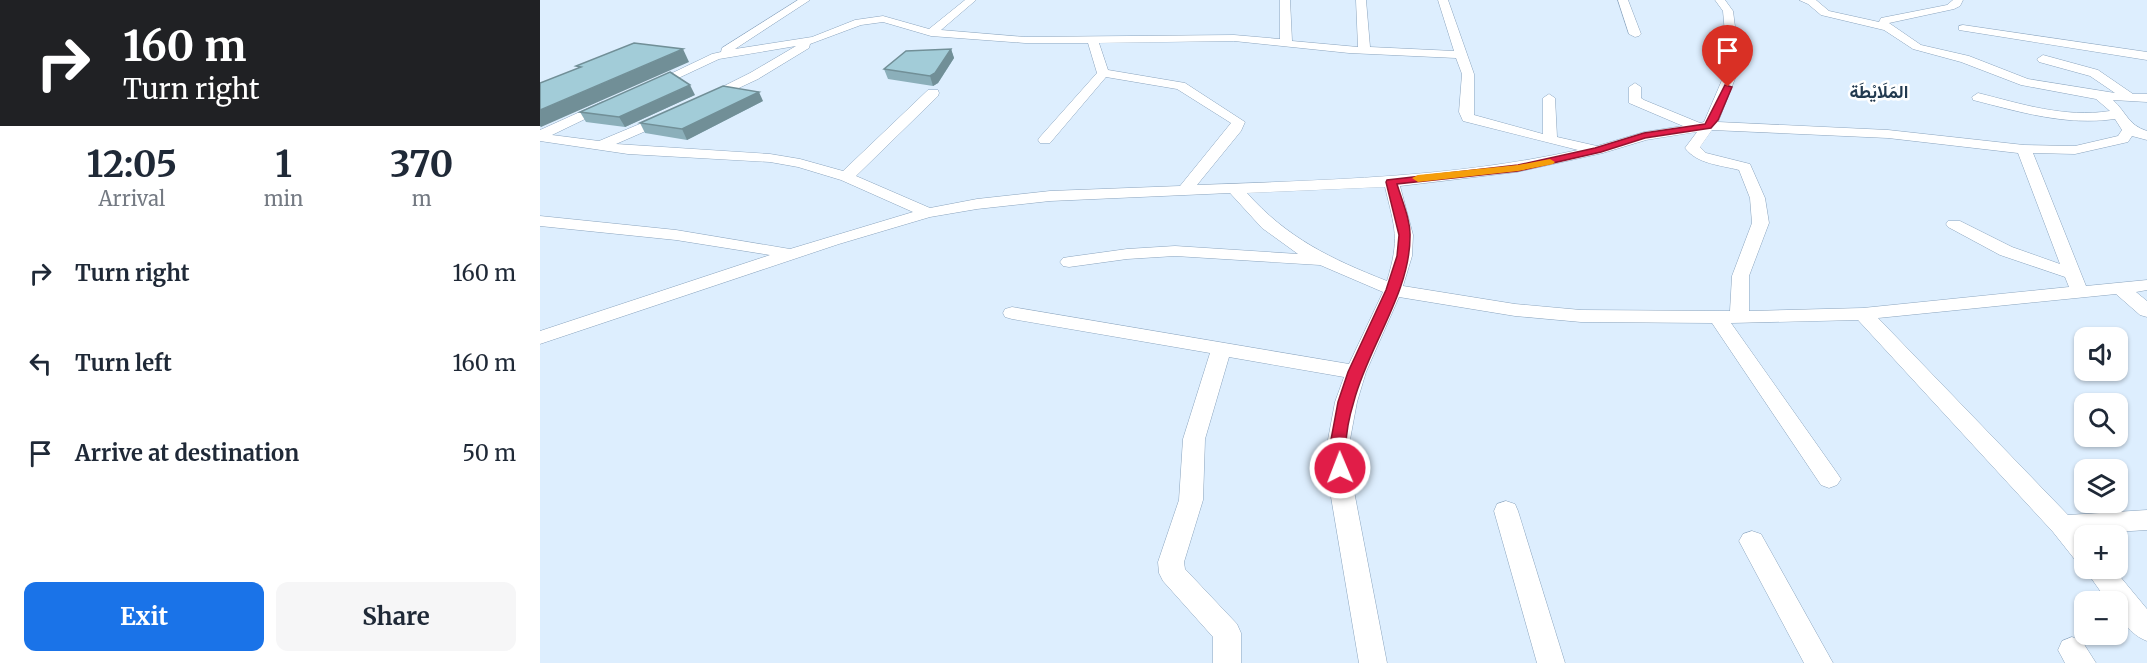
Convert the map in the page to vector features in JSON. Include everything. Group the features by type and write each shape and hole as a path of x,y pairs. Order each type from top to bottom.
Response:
{"street":[{"path":"540,136 716,56 805,0"},
{"path":"931,33 971,0"},
{"path":"1285,0 1286,44"},
{"path":"1361,0 1364,51"},
{"path":"1443,0 1468,74 1466,112 1468,118 1598,150"},
{"path":"1623,0 1635,34"},
{"path":"1720,0 1728,11 1734,66 1719,107 1703,127 1692,148 1701,156 1746,167 1755,189 1761,219 1760,229 1740,278 1740,316"},
{"path":"1804,0 1812,2 1825,13 1886,27 1917,47 1965,59 2025,82 2100,96 2147,98"},
{"path":"1886,27 1883,24 1885,20 1950,7 1958,0"},
{"path":"600,147 754,76 815,40 860,22 883,19 931,33 1025,40 1234,38 1364,51 1461,55"},
{"path":"1963,28 2147,56"},
{"path":"1092,39 1103,73"},
{"path":"716,56 815,40"},
{"path":"2043,59 2094,72 2130,97"},
{"path":"1045,140 1103,73"},
{"path":"1103,73 1181,86 1238,122 1236,128 1184,191"},
{"path":"1635,87 1634,100 1639,103 1703,127"},
{"path":"846,177 933,93"},
{"path":"2100,96 2119,114 2129,130 2147,136"},
{"path":"1978,97 2060,118 2097,118 2119,114"},
{"path":"1549,98 1550,140"},
{"path":"540,338 792,254 928,213 977,204 1050,196 1391,182 1518,168 1598,150 1644,136 1703,127 1888,134 2024,149 2075,150 2123,140 2129,130"},
{"path":"540,136 600,147 770,158 800,163 846,177 928,213"},
{"path":"2024,149 2076,282"},
{"path":"1373,663 1342,491 1338,445 1346,402 1356,372 1393,290 1403,256 1405,235 1391,182"},
{"path":"1234,189 1272,228 1321,260 1393,290 1515,310 1581,316 1717,317 1863,314 2076,282 2119,287 2147,285"},
{"path":"540,221 676,235 792,254"},
{"path":"1954,224 2006,251 2076,282"},
{"path":"1069,262 1127,254 1175,251 1321,260"},
{"path":"2119,287 2147,311"},
{"path":"1012,313 1356,372"},
{"path":"1863,314 2074,540"},
{"path":"1717,317 1829,479"},
{"path":"1221,349 1194,439 1191,500 1171,562 1172,573 1227,633 1227,663"},
{"path":"1506,511 1551,663"},
{"path":"2062,525 2147,520"},
{"path":"1752,541 1819,663"},
{"path":"2106,579 2147,629"}],"building":[{"path":"634,43 683,49 540,110 540,83"},
{"path":"951,49 935,73 930,76 884,69 906,51"},
{"path":"670,72 690,85 619,117 580,112"},
{"path":"723,86 759,92 682,129 640,123"}],"slow traffic":[{"path":"1418,178 1518,168 1550,162"}],"district":[{"name":"المَلَايْطَة","path":"1879,92"}],"route":[{"path":"1340,468 1338,445 1346,402 1356,372 1393,290 1403,256 1405,235 1391,182 1518,168 1598,150 1644,136 1708,126 1728,87"}]}
